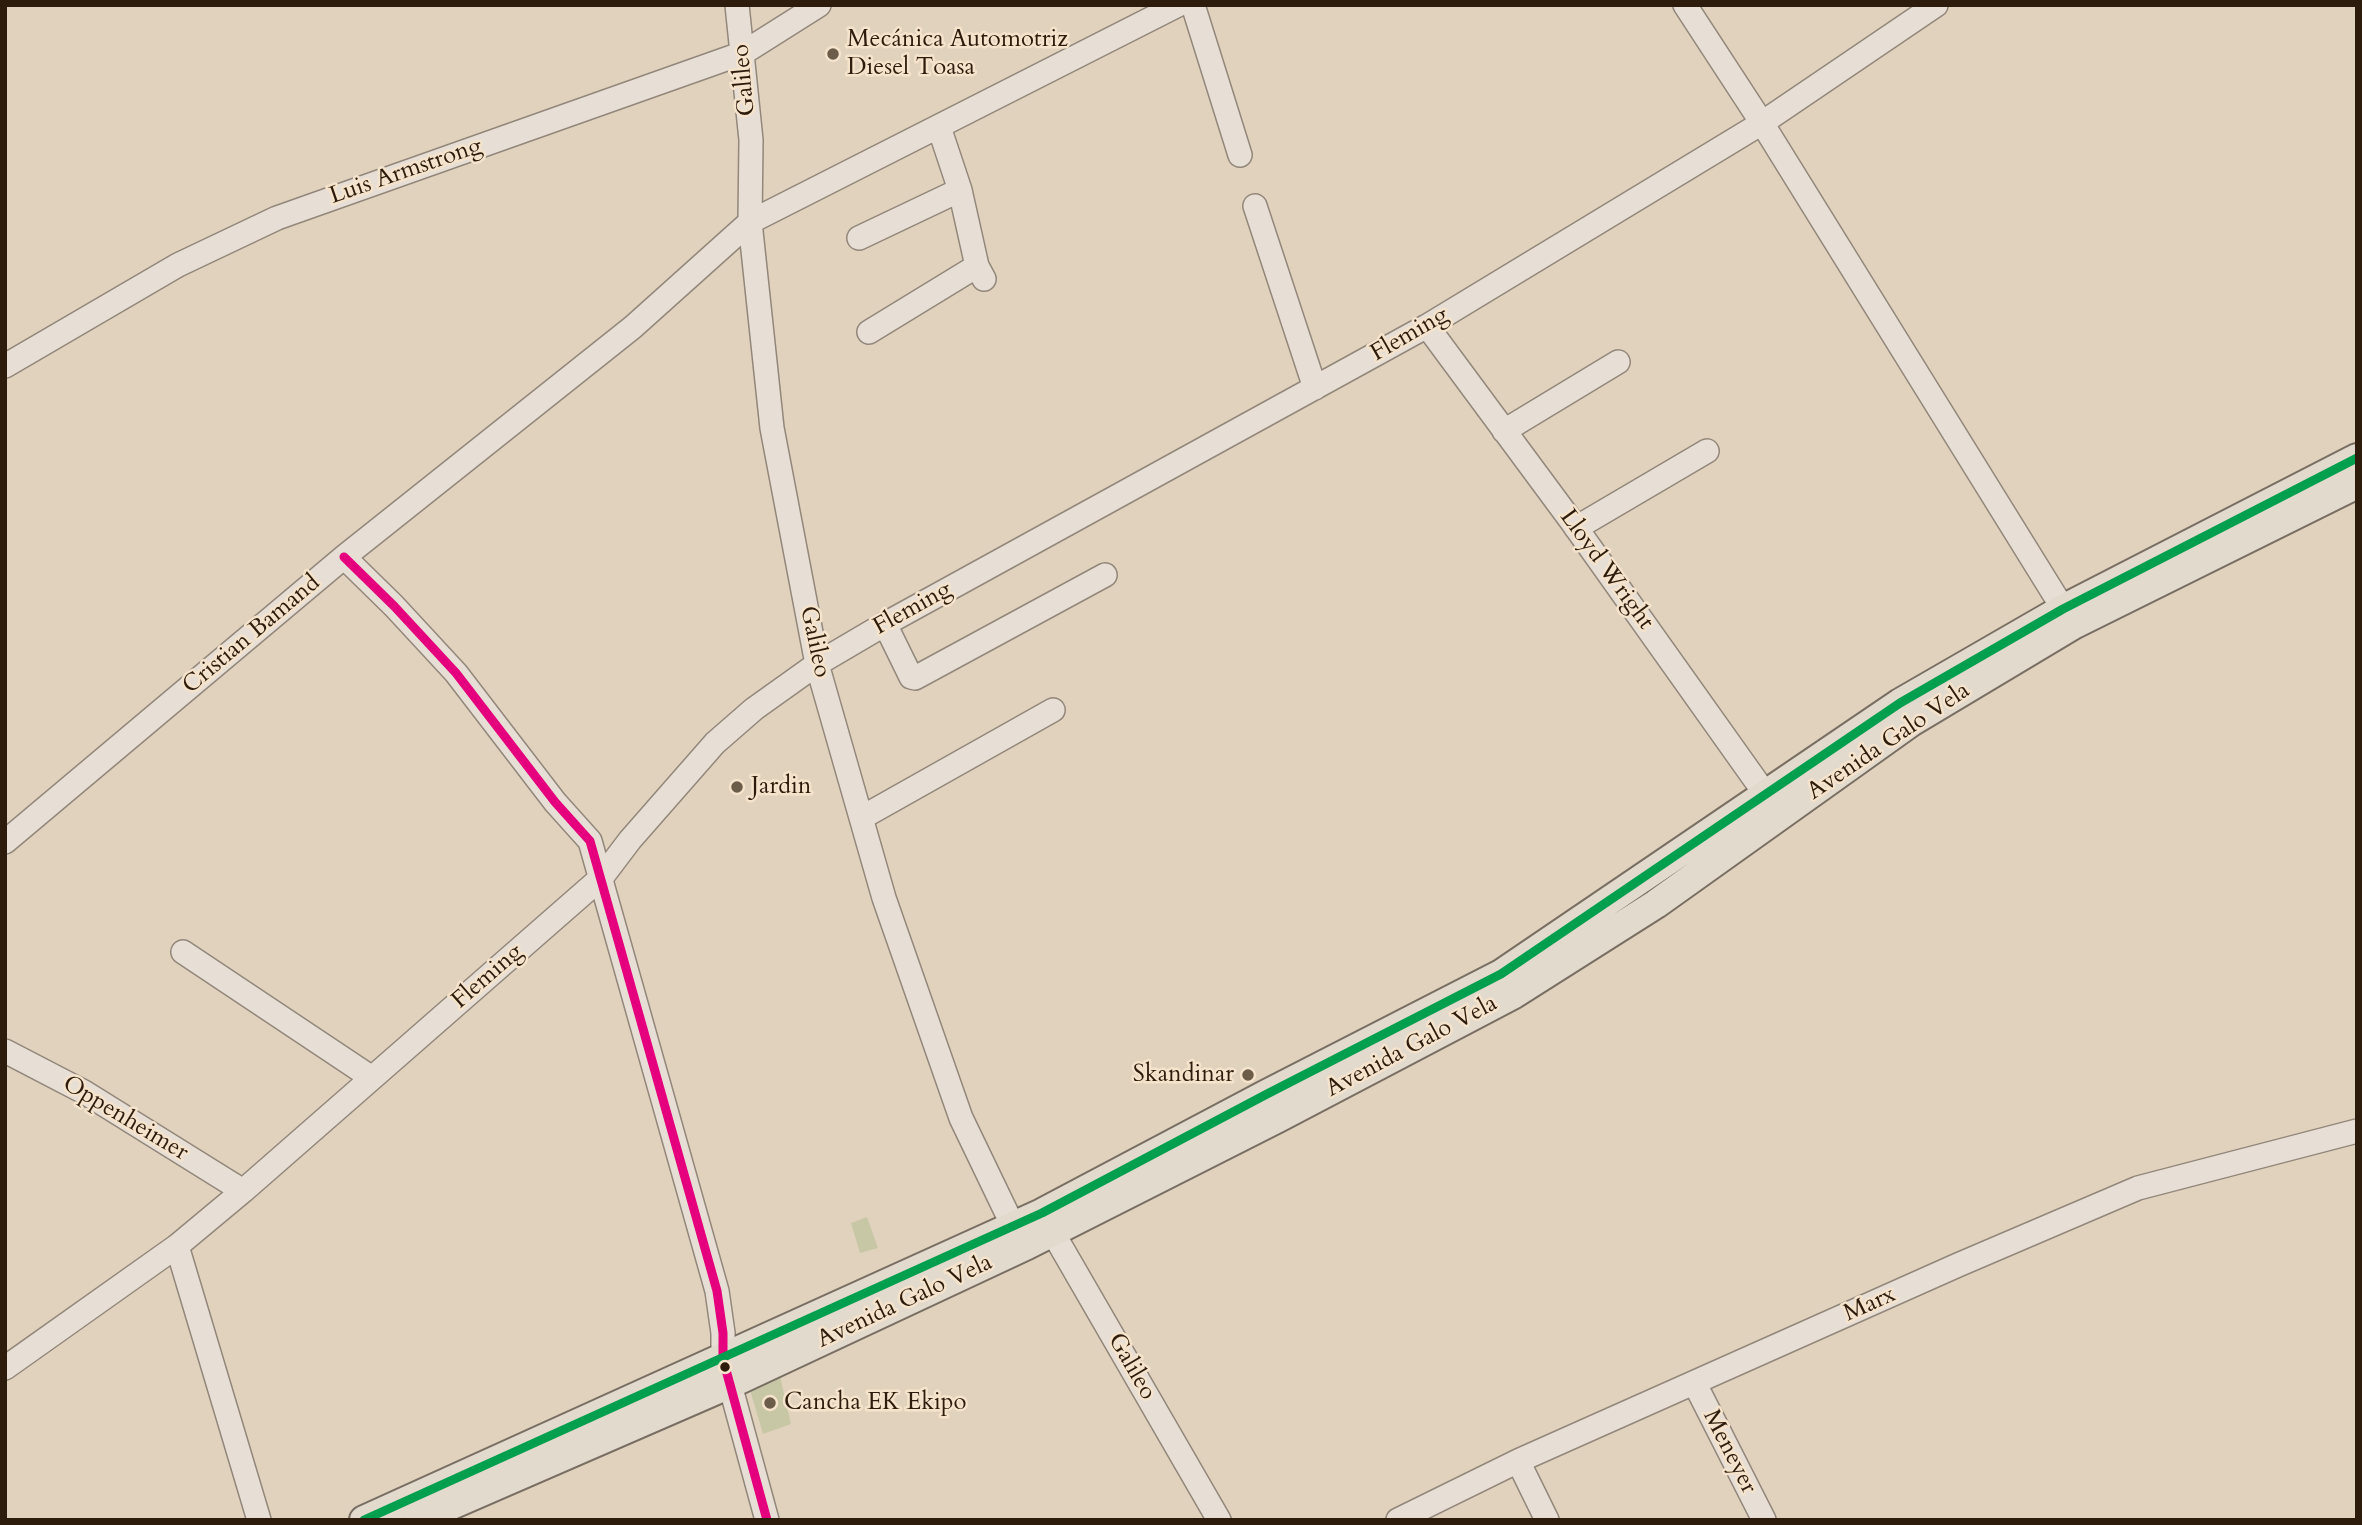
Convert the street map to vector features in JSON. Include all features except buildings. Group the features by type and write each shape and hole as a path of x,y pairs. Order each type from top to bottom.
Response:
{"main road":[{"name":"Avenida Galo Vela","path":"416,1520 726,1371 1048,1223 1656,904 1900,703 2068,617 2357,458"},
{"name":"Avenida Galo Vela","path":"2068,617 2357,484"},
{"name":"Avenida Galo Vela","path":"364,1520 726,1371"}],"street":[{"name":"Galileo","path":"737,5 751,140 751,222 772,428 817,664 884,898 961,1118 1020,1235"},
{"name":"Luis Armstrong","path":"5,366 178,265 277,218 743,53 819,5"},
{"name":"Cristian Bamand","path":"5,842 344,557 633,327 751,222 1178,5"},
{"path":"1193,5 1240,155"},
{"path":"1685,5 1762,123 2068,617"},
{"name":"Fleming","path":"5,1367 177,1246 243,1191 602,877 630,840 716,743 754,709 817,664 1427,326 1762,123 1936,5"},
{"path":"869,332 981,273 960,190 939,127"},
{"path":"859,238 960,190"},
{"path":"1255,206 1315,388"},
{"name":"Lloyd Wright","path":"1427,326 1576,528 1774,806"},
{"path":"1504,431 1618,362"},
{"path":"1576,528 1707,452"},
{"path":"344,557 456,673 555,802 590,841 717,1290 726,1371 767,1520"},
{"path":"885,624 911,677 915,678 1105,575"},
{"path":"861,818 1054,710"},
{"path":"183,951 372,1078"},
{"name":"Oppenheimer","path":"5,1051 84,1092 243,1191"},
{"name":"Marx","path":"1398,1520 1518,1461 2138,1188 2357,1131"},
{"name":"Galileo","path":"1048,1223 1219,1520"},
{"path":"177,1246 259,1520"},
{"name":"Meneyer","path":"1695,1384 1764,1520"},
{"path":"1518,1461 1547,1520"}],"green space":[{"path":"867,1217 878,1248 860,1253 851,1223"},
{"name":"Cancha EK Ekipo","path":"779,1372 791,1424 763,1434 748,1383"}],"transit line":[{"path":"364,1520 1042,1213 1501,974 1900,703 2063,609 2357,458"},
{"path":"344,557 456,673 555,802 590,841 717,1291 723,1333 723,1359 767,1520"}],"place":[{"name":"Mecánica Automotriz Diesel Toasa","path":"833,54"},
{"name":"Jardin","path":"737,787"},
{"name":"Skandinar","path":"1248,1075"},
{"name":"Cancha EK Ekipo","path":"770,1403"}]}
